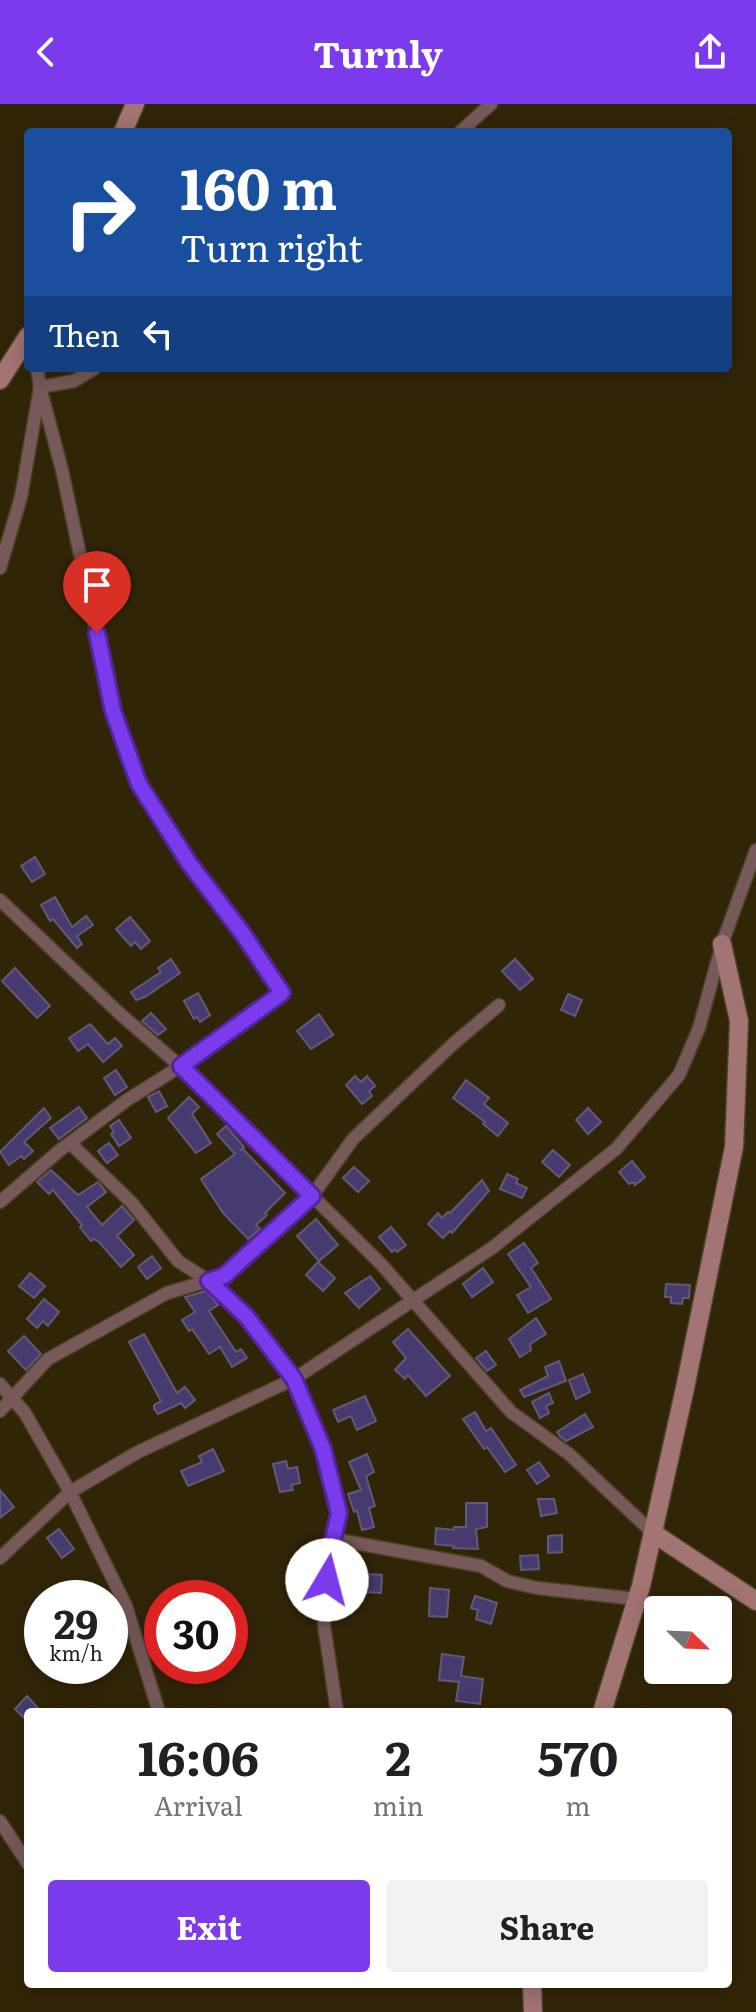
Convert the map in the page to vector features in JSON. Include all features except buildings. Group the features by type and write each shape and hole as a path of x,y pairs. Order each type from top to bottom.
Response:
{"street":[{"path":"125,128 135,104"},
{"path":"464,128 491,104"},
{"path":"0,380 24,342"},
{"path":"0,1202 127,1100 181,1066 282,993 243,934 189,863 139,784 113,711 62,470 38,372"},
{"path":"40,387 74,381 89,372"},
{"path":"0,568 21,497 40,387"},
{"path":"0,1558 70,1492 138,1452 294,1379 492,1248 616,1149 679,1075 699,1028 722,944 756,850"},
{"path":"0,900 119,1013 181,1066 381,1264 511,1412 569,1454 653,1533 756,1601"},
{"path":"603,1708 637,1599 653,1533 734,1147 739,1021 722,944"},
{"path":"0,1411 48,1359 167,1293 224,1276 312,1196 353,1139 499,1005"},
{"path":"70,1143 132,1203 178,1261 209,1281 246,1316 294,1379 323,1449 339,1513 329,1557 324,1625 336,1708"},
{"path":"0,1384 25,1413 70,1492 126,1606 158,1708"},
{"path":"333,1539 481,1566 507,1581 537,1588 637,1599"},
{"path":"0,1821 24,1858"},
{"path":"532,1988 533,2012"}],"route":[{"path":"97,633 113,711 139,784 189,863 243,934 282,993 181,1066 312,1196 224,1276 209,1281 246,1316 294,1379 323,1449 339,1513 327,1580"}]}
